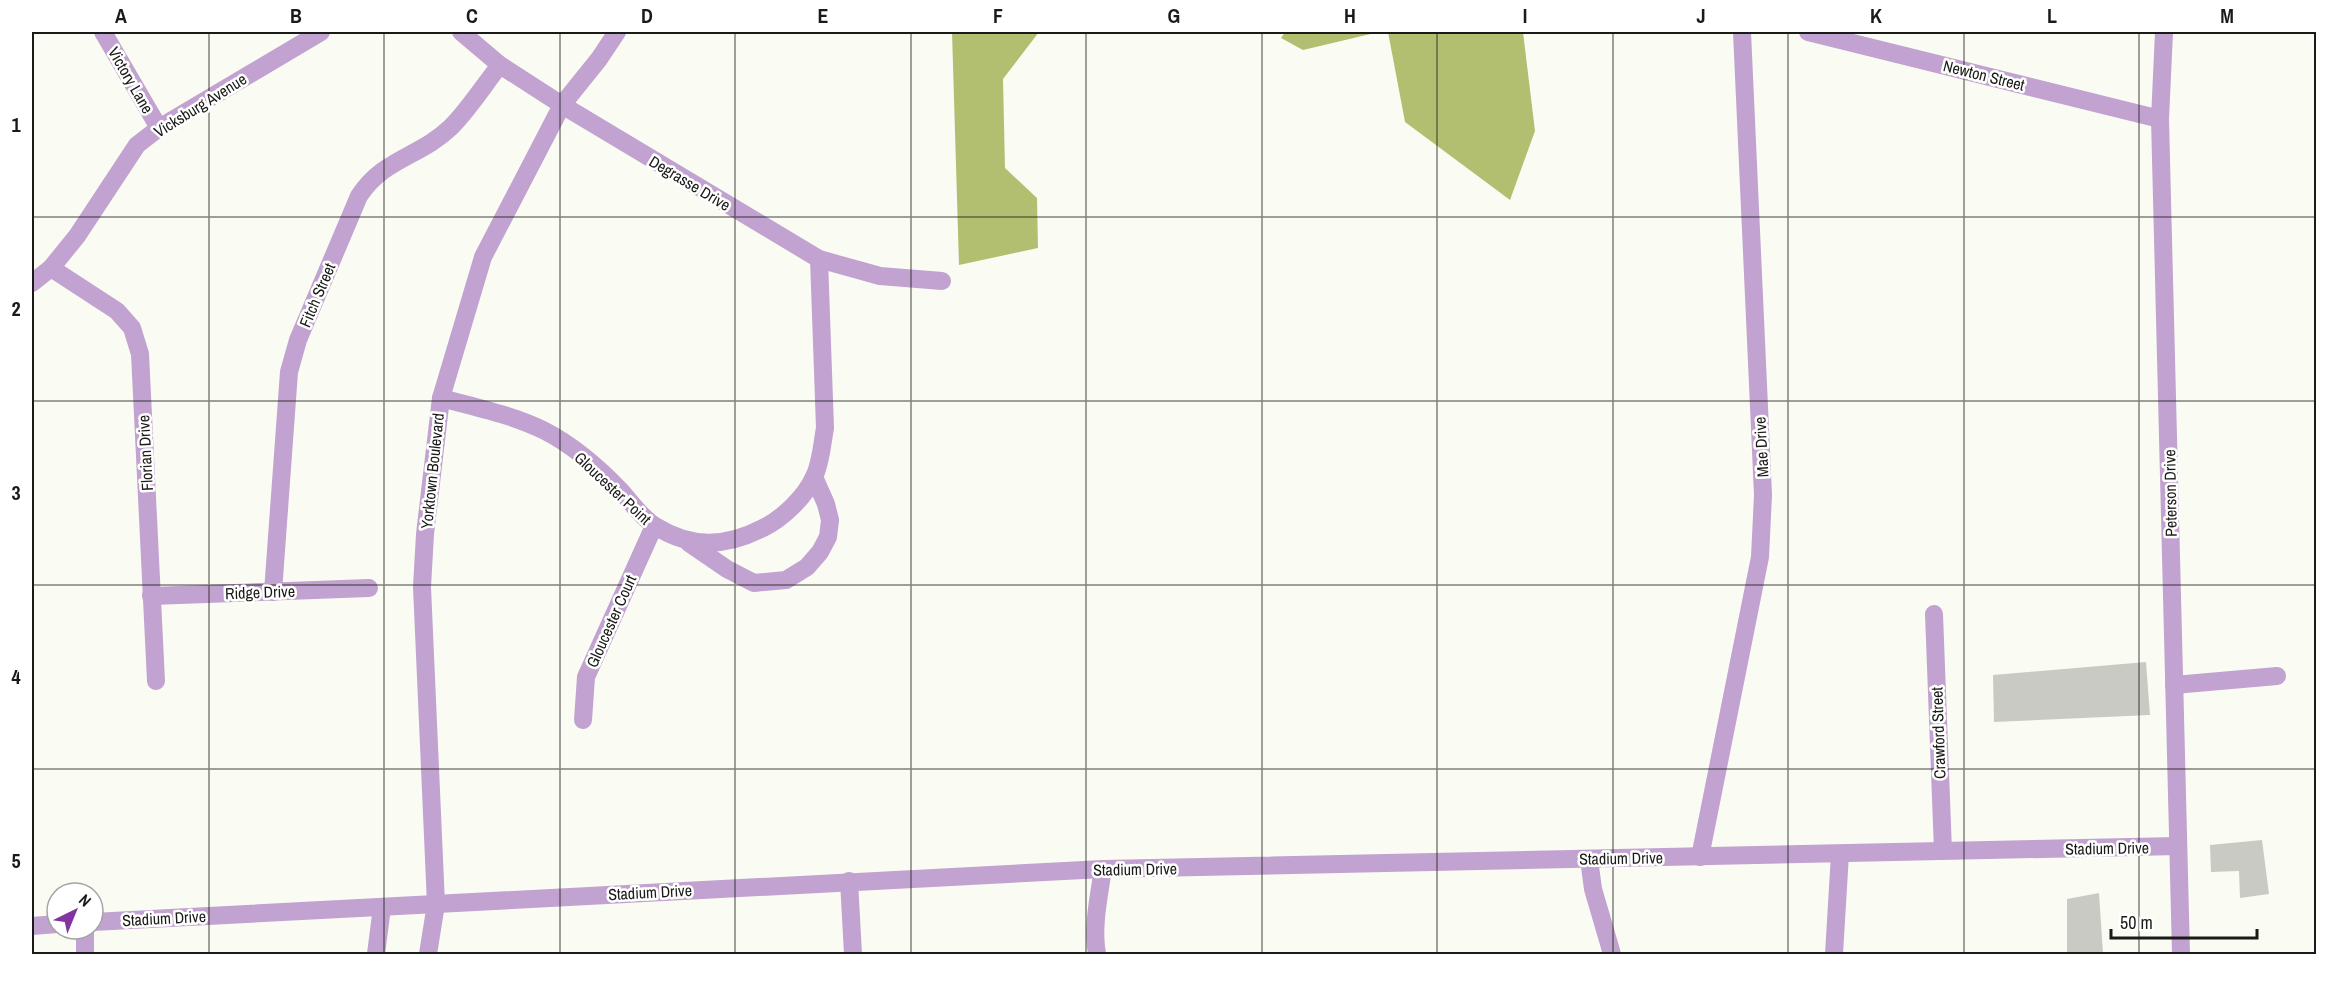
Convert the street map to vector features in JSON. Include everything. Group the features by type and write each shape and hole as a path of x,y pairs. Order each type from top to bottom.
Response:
{"street":[{"name":"Victory Lane","path":"103,32 159,128"},
{"name":"Vicksburg Avenue","path":"32,283 51,268 77,236 137,145 159,128 321,32"},
{"name":"Degrasse Drive","path":"461,32 500,65 562,105 819,259 880,276 942,281"},
{"name":"Yorktown Boulevard","path":"428,954 435,904 422,587 427,516 441,398 483,257 562,105 599,59 617,32"},
{"name":"Mae Drive","path":"1700,857 1760,556 1762,536 1762,483 1742,32"},
{"name":"Newton Street","path":"1808,32 2160,119"},
{"name":"Peterson Drive","path":"2164,32 2160,119 2181,954"},
{"name":"Fitch Street","path":"273,592 289,372 298,340 358,196 369,181 383,169 429,144 451,127 500,65"},
{"name":"Gloucester Point","path":"686,541 712,544 741,540 772,524 799,498 814,477 825,428 819,259"},
{"name":"Florian Drive","path":"51,268 117,311 132,328 140,354 156,681"},
{"name":"Gloucester Point","path":"441,398 503,415 545,431 580,454 654,525 686,541 727,569 754,583 786,580 807,567 820,552 828,537 830,520 826,504 814,477"},
{"name":"Gloucester Court","path":"583,720 586,677 654,525"},
{"name":"Ridge Drive","path":"151,596 369,588"},
{"name":"Crawford Street","path":"1934,614 1943,851"},
{"path":"2174,685 2277,676"},
{"name":"Stadium Drive","path":"105,921 1103,869 2178,846"},
{"path":"1834,954 1840,854"},
{"path":"1589,859 1593,889 1612,954"},
{"path":"1097,954 1095,946 1097,912 1103,869"},
{"path":"849,881 853,954"},
{"path":"376,954 382,907"}],"green space":[{"path":"952,32 1039,32 1003,79 1005,168 1037,198 1038,248 959,265"},
{"path":"1285,32 1379,32 1303,50 1281,38"},
{"path":"1388,32 1523,32 1535,131 1510,200 1405,122"}],"building":[{"path":"2146,662 2150,715 1994,722 1993,675"},
{"path":"2262,840 2269,894 2240,898 2239,871 2211,872 2210,845"},
{"path":"2099,893 2103,954 2067,952 2067,899"}]}
